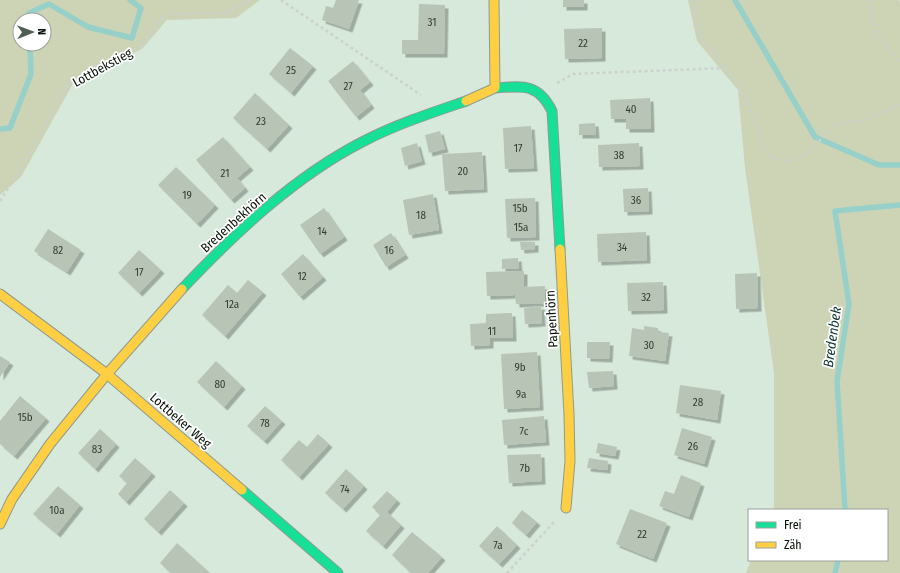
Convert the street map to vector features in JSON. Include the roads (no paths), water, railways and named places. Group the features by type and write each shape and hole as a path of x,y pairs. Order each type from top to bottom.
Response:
{"street":[{"path":"494,0 494,88"},
{"name":"Papenhörn","path":"494,88 520,86 540,91 548,101 552,111 569,414 570,461 566,508"},
{"name":"Bredenbekhörn","path":"0,524 12,499 50,444 107,374 166,306 220,249 278,199 327,162 364,141 410,120 472,99 494,88"},
{"name":"Lottbeker Weg","path":"0,294 107,374 338,573"}],"waterway":[{"path":"31,12 49,4 88,27 132,38 141,8 130,0"},
{"name":"Bredenbek","path":"735,0 815,137 879,165 900,165"},
{"path":"0,129 10,128 31,74 30,52"},
{"name":"Bredenbek","path":"845,509 837,381 849,304 835,211 900,205"},
{"name":"Bredenbek","path":"835,573 838,561"}]}
